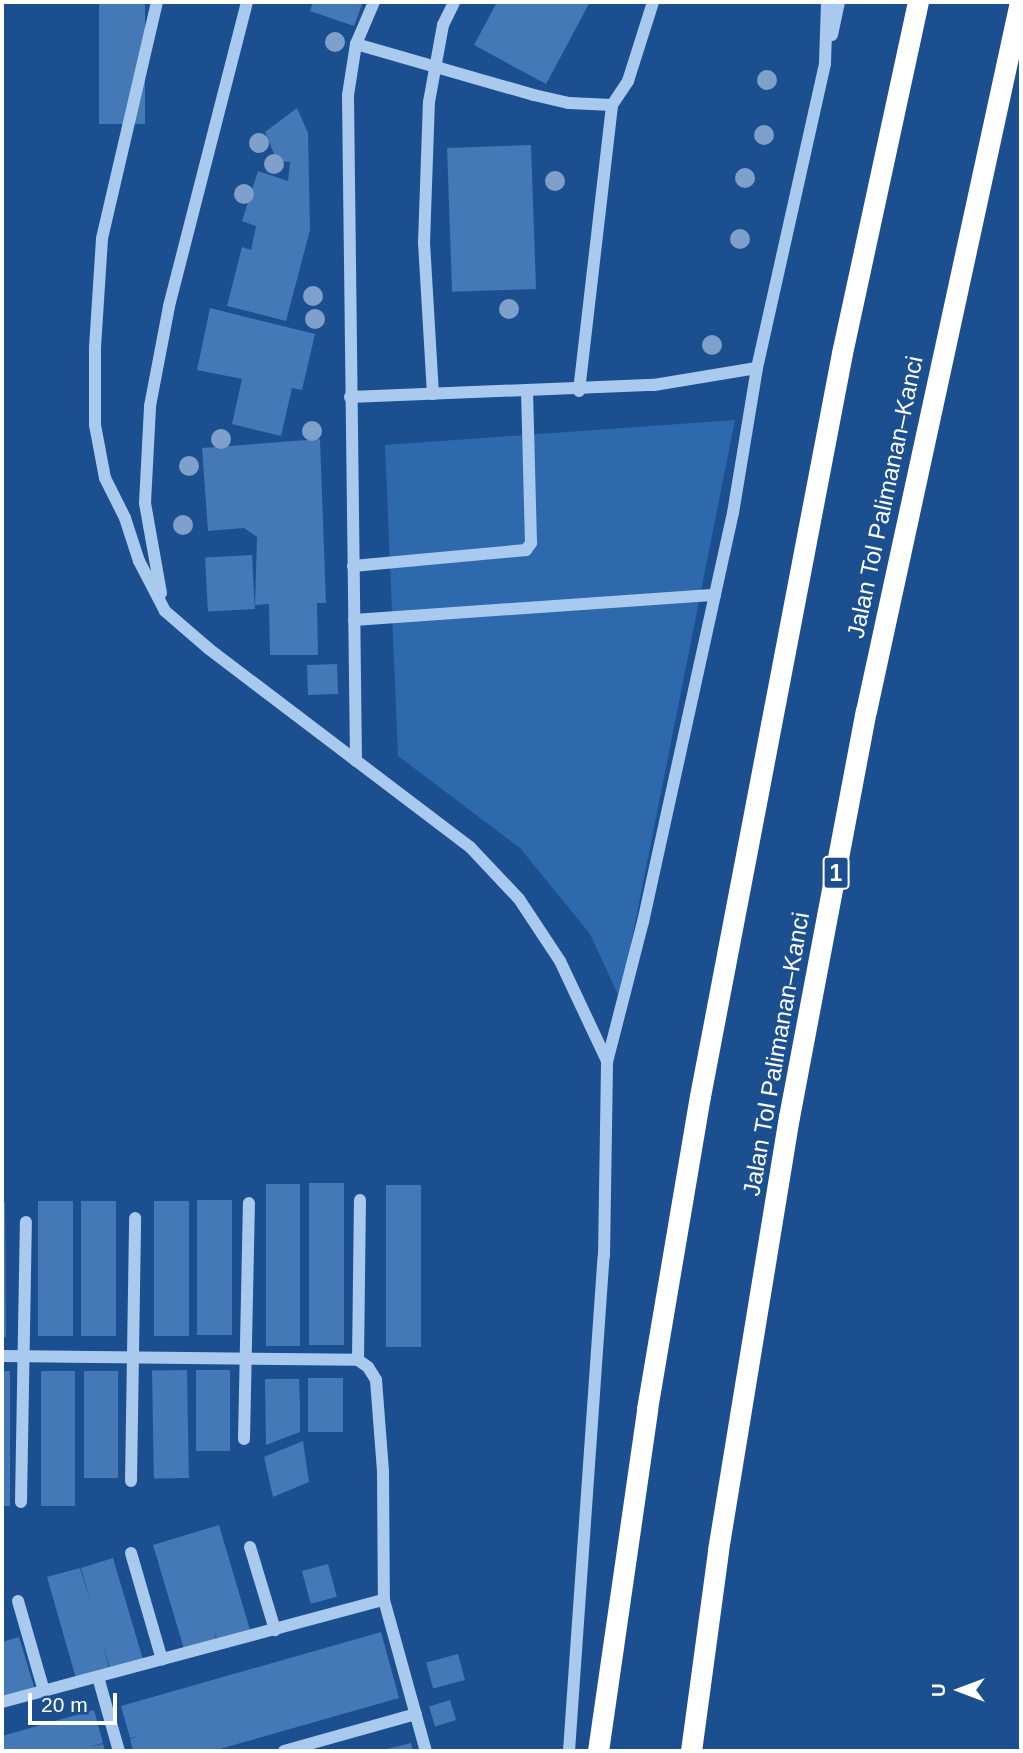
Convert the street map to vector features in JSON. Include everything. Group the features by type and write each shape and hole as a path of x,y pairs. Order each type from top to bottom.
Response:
{"highway":[{"path":"598,1751 647,1409 700,1096 842,353 918,2"},
{"name":"Jalan Tol Palimanan–Kanci","path":"691,1751 718,1550 800,1063 866,711 1020,2"}],"street":[{"path":"157,2 102,239 95,412 105,478 165,611 470,847 519,899 560,961 607,1062"},
{"path":"165,611 145,503 150,407 169,306 247,2"},
{"path":"356,761 348,95 356,44 374,2"},
{"path":"433,394 424,243 435,64 443,26 454,2"},
{"path":"579,391 612,105 628,81 653,2"},
{"path":"825,63 827,2"},
{"path":"569,1751 604,1256 607,1062 643,922 715,596 757,368 839,2"},
{"path":"356,44 569,103 612,105"},
{"path":"350,397 579,391 654,385 757,368"},
{"path":"353,566 526,550 531,543 527,392"},
{"path":"354,620 715,596"},
{"path":"360,1200 358,1360 376,1380 383,1471 384,1600 426,1751"},
{"path":"244,1438 249,1203"},
{"path":"131,1481 135,1218"},
{"path":"21,1502 26,1223"},
{"path":"2,1356 358,1360"},
{"path":"250,1547 275,1630"},
{"path":"131,1553 162,1660"},
{"path":"2,1702 384,1600"},
{"path":"18,1601 44,1691"},
{"path":"98,1677 119,1751"},
{"path":"284,1751 416,1714"}],"shaded area":[{"path":"735,420 620,999 590,934 520,848 398,756 385,445"}],"building":[{"path":"99,2 145,2 145,124 99,124"},
{"path":"313,2 363,2 354,26 310,11"},
{"path":"497,2 590,2 546,84 474,45"},
{"path":"297,108 308,133 310,230 286,321 227,306 242,247 251,250 256,226 242,221 258,171 288,181 290,162 277,161 265,132"},
{"path":"531,145 536,289 452,292 447,148"},
{"path":"210,308 315,334 302,390 292,388 281,436 232,424 242,379 197,370"},
{"path":"320,439 326,603 317,603 318,655 270,655 269,604 255,605 257,537 244,528 208,531 202,448"},
{"path":"252,555 255,609 208,611 205,557"},
{"path":"337,664 338,694 308,695 307,665"},
{"path":"309,1183 344,1183 344,1345 309,1345"},
{"path":"266,1184 300,1184 300,1346 266,1346"},
{"path":"386,1185 421,1185 421,1347 386,1347"},
{"path":"197,1200 232,1200 232,1335 197,1335"},
{"path":"38,1201 73,1201 73,1336 38,1336"},
{"path":"81,1201 116,1201 116,1336 81,1336"},
{"path":"154,1201 189,1201 189,1336 154,1336"},
{"path":"2,1202 5,1202 6,1337 2,1337"},
{"path":"187,1370 189,1478 154,1479 152,1371"},
{"path":"196,1370 230,1370 230,1451 196,1451"},
{"path":"2,1371 10,1371 10,1506 2,1506"},
{"path":"41,1371 75,1371 75,1506 41,1506"},
{"path":"84,1371 118,1371 118,1478 84,1478"},
{"path":"308,1378 343,1378 343,1432 308,1432"},
{"path":"265,1379 299,1379 300,1405 300,1432 266,1445"},
{"path":"303,1441 309,1482 273,1497 264,1457"},
{"path":"219,1525 250,1630 217,1639 214,1631 216,1640 184,1649 153,1545"},
{"path":"113,1558 144,1663 111,1672 103,1645 110,1672 77,1682 47,1577 80,1568 92,1607 81,1568"},
{"path":"328,1564 337,1597 311,1604 302,1571"},
{"path":"381,1632 399,1698 213,1751 133,1751 130,1739 138,1736 130,1738 121,1706"},
{"path":"19,1637 35,1690 2,1699 2,1642"},
{"path":"458,1654 465,1680 433,1689 426,1663"},
{"path":"450,1700 456,1720 435,1727 429,1706"},
{"path":"94,1710 103,1743 89,1747 103,1744 105,1751 2,1751 2,1736"},
{"path":"411,1743 413,1751 383,1751 383,1750"}]}
